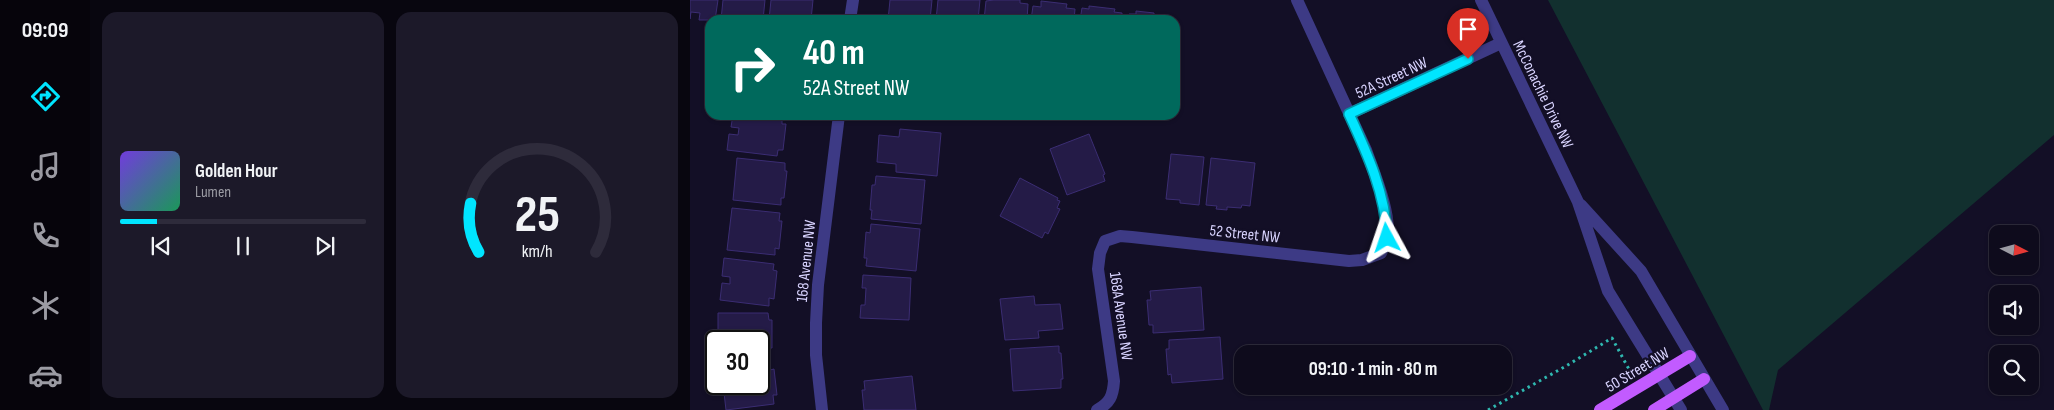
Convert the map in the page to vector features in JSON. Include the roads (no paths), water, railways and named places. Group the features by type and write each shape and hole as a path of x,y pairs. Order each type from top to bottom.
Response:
{"main road":[{"name":"50 Street NW","path":"1600,410 1690,356"},
{"path":"1654,410 1704,379"}],"street":[{"path":"851,15 853,0"},
{"path":"1298,0 1349,114"},
{"name":"McConachie Drive NW","path":"1481,0 1578,202 1608,290 1681,410"},
{"name":"52A Street NW","path":"1349,114 1502,43"},
{"name":"52 Street NW","path":"1105,241 1120,236 1349,261 1362,260 1381,253 1387,238 1384,210 1366,150 1349,114"},
{"name":"168 Avenue NW","path":"822,410 816,355 816,313 838,120"},
{"name":"McConachie Drive NW","path":"1578,202 1641,272 1723,410"},
{"name":"168A Avenue NW","path":"1097,410 1105,406 1112,397 1114,381 1098,269 1100,253 1105,241"}]}
